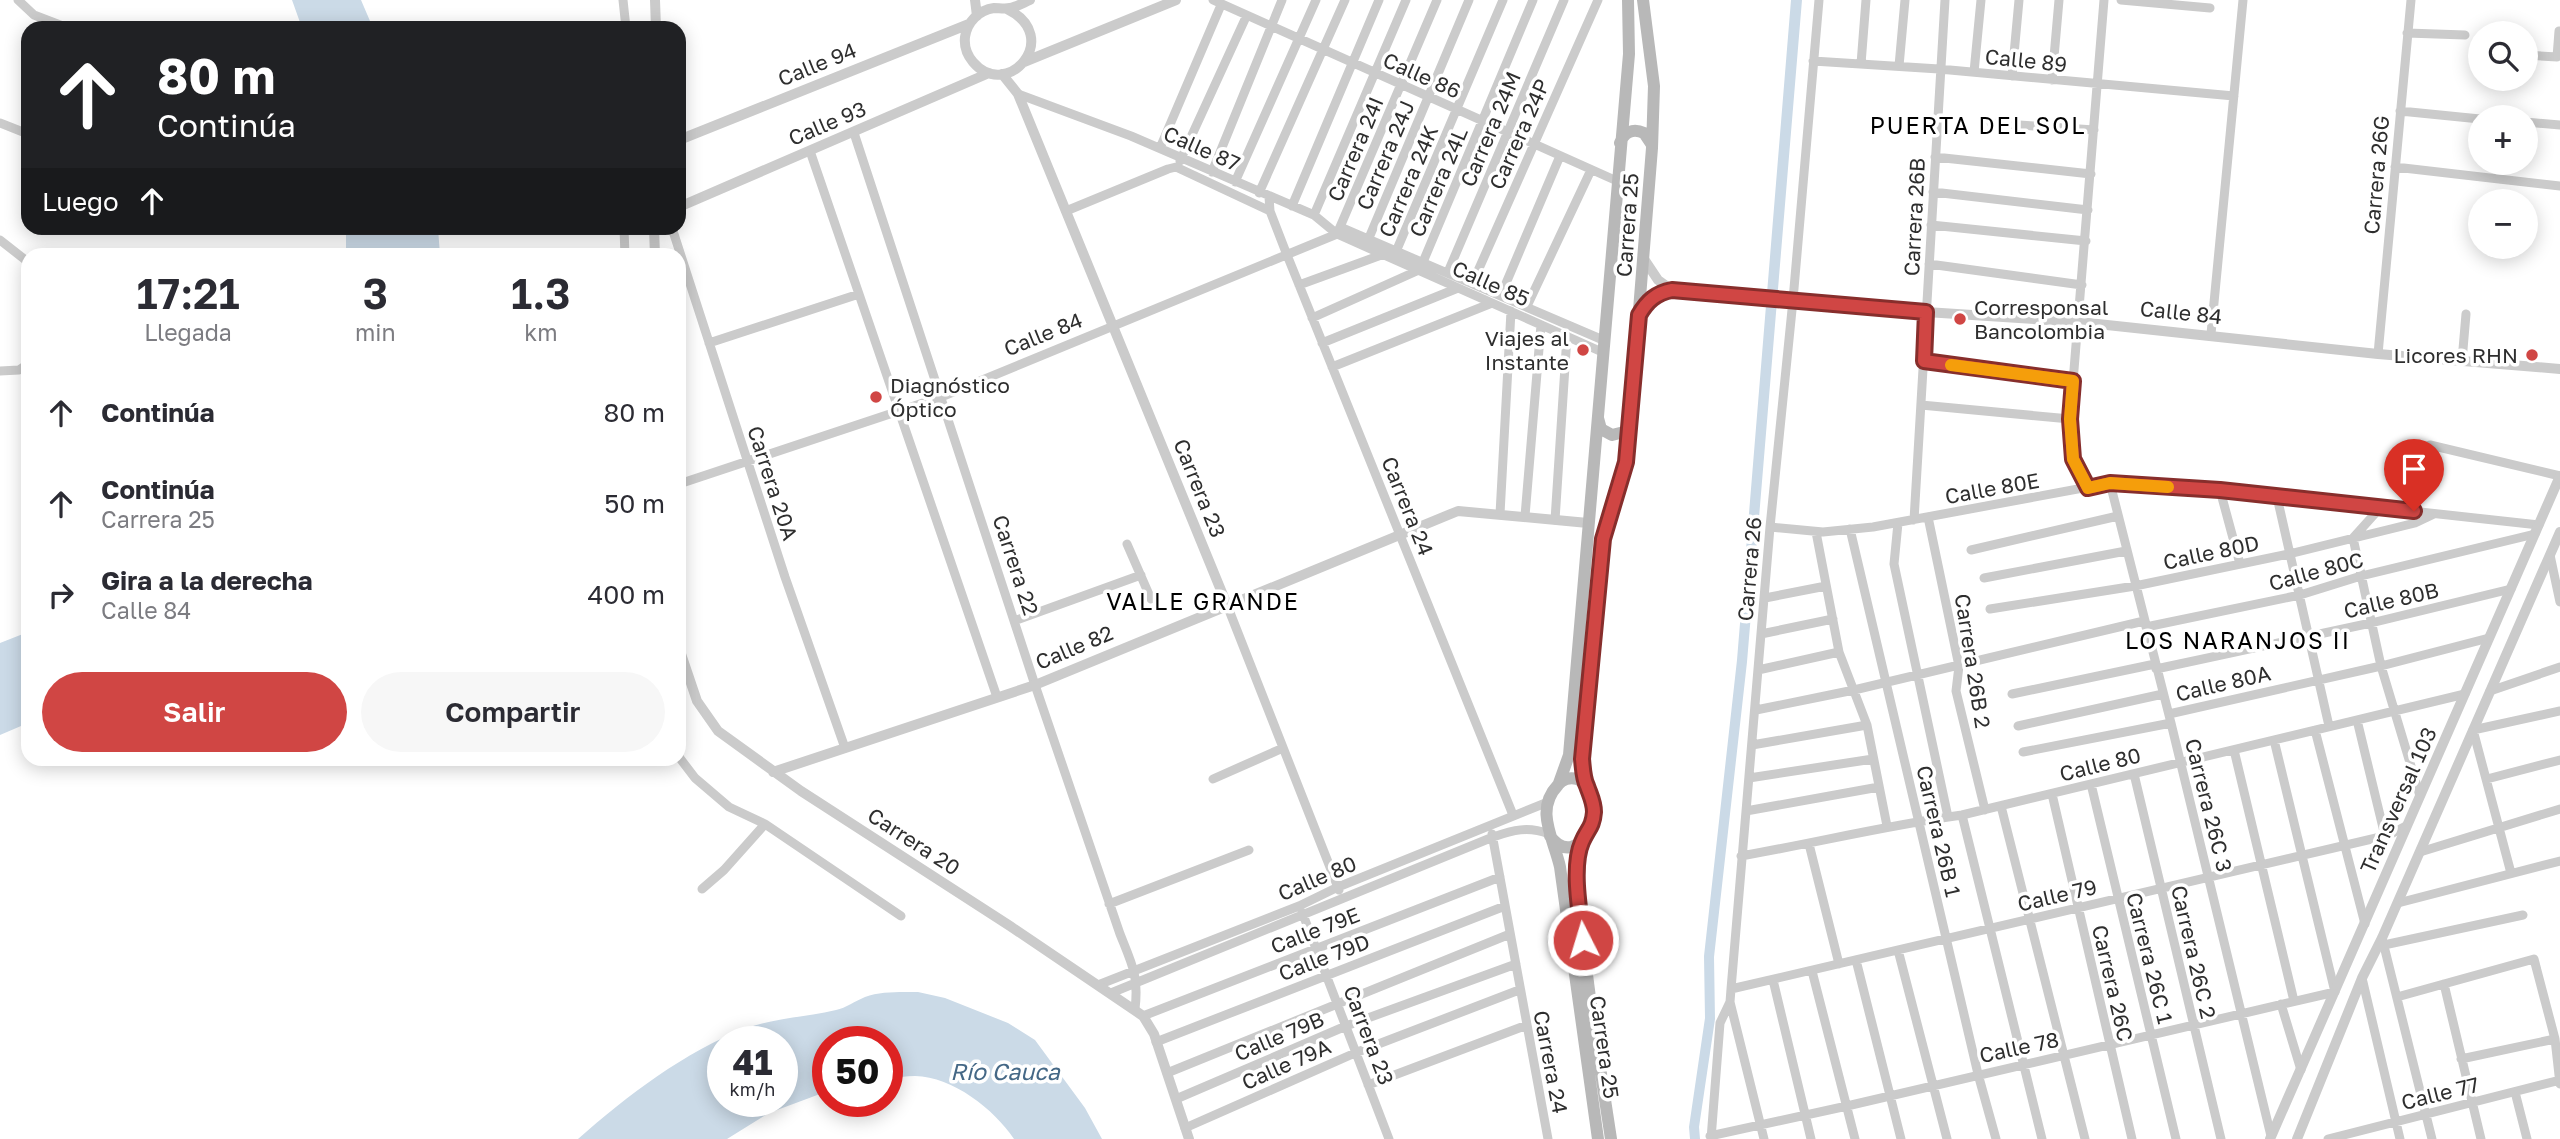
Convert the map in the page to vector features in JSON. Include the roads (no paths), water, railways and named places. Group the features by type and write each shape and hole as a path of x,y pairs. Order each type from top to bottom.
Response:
{"main road":[{"name":"Carrera 25","path":"1559,783 1569,755 1629,54 1628,0"},
{"name":"Carrera 25","path":"1586,785 1582,759 1603,539 1626,462 1644,260 1654,86 1643,0"},
{"path":"1619,147 1626,134 1634,131 1648,136 1652,149"},
{"path":"1598,418 1601,429 1612,435 1624,432 1630,422"},
{"path":"1572,778 1586,785 1592,799 1594,816 1590,830 1582,841 1573,846 1554,842 1549,835 1546,817 1548,802 1559,783 1572,778"},
{"name":"Carrera 25","path":"1549,835 1560,867 1598,1139"},
{"name":"Carrera 25","path":"1582,841 1577,882 1590,1006 1611,1139"}],"street":[{"path":"18,0 34,15 50,21"},
{"path":"623,0 625,21"},
{"path":"655,0 656,21"},
{"path":"975,0 973,20 965,36 965,48 978,68 989,73 1002,74 1176,0"},
{"path":"973,20 984,11 1030,0"},
{"path":"1212,172 1282,0"},
{"path":"1235,182 1316,0"},
{"path":"1259,193 1345,0"},
{"path":"1292,206 1379,0"},
{"path":"1314,215 1406,0"},
{"name":"Carrera 24I","path":"1339,231 1437,0"},
{"name":"Carrera 24J","path":"1367,243 1469,0"},
{"name":"Carrera 24K","path":"1391,255 1457,110 1503,0"},
{"name":"Carrera 24L","path":"1421,266 1533,0"},
{"name":"Carrera 24M","path":"1448,272 1564,0"},
{"name":"Carrera 24P","path":"1473,282 1598,0"},
{"name":"Carrera 26","path":"1711,1137 1720,1023 1730,1002 1770,527 1819,0"},
{"path":"1861,64 1866,0"},
{"path":"1899,66 1905,0"},
{"name":"Carrera 26B","path":"1914,520 1945,0"},
{"path":"1974,72 1980,0"},
{"path":"2012,76 2019,0"},
{"path":"2052,80 2059,0"},
{"path":"2088,488 2073,459 2070,419 2104,0"},
{"path":"2121,0 2210,8"},
{"path":"2211,334 2244,0"},
{"name":"Carrera 26G","path":"2378,354 2411,0"},
{"path":"1160,148 1217,3"},
{"name":"Calle 86","path":"1217,3 1617,181"},
{"path":"1000,6 1025,22 1030,31 1032,42 1023,64 1018,94"},
{"path":"1066,211 1172,168 1182,158 1246,17"},
{"name":"Calle 94","path":"686,137 973,20"},
{"path":"2538,56 2557,57 2559,32"},
{"path":"2407,33 2465,35"},
{"name":"Calle 89","path":"1813,61 1939,69 2234,96"},
{"name":"Calle 93","path":"686,204 989,73"},
{"name":"Carrera 23","path":"1002,74 1018,94 1227,605 1342,898"},
{"name":"Calle 87","path":"1018,94 1160,148 1314,215 1339,231 1367,243"},
{"path":"2400,111 2468,117"},
{"path":"0,123 21,131"},
{"path":"1991,123 2094,130"},
{"path":"2538,123 2560,125"},
{"name":"Carrera 22","path":"854,133 1035,685 1109,904 1135,971 1139,1013"},
{"path":"810,151 997,697"},
{"path":"1501,295 1560,156"},
{"path":"1935,157 2091,174"},
{"path":"2395,167 2560,186"},
{"path":"1172,168 1270,211"},
{"path":"1527,306 1591,170"},
{"path":"1933,192 2088,210"},
{"name":"Carrera 24","path":"1269,197 1270,211 1287,255 1513,816"},
{"path":"1931,225 2086,240"},
{"name":"Calle 84","path":"686,482 941,397 1287,255 1339,231"},
{"path":"0,240 21,256"},
{"name":"Calle 85","path":"1367,243 1421,266 1458,288 1541,325 1603,346"},
{"path":"1299,285 1391,255"},
{"path":"1644,260 1658,280 1672,290"},
{"path":"1929,264 2082,285"},
{"path":"1312,318 1421,266 1448,272 1473,282 1527,306 1603,346"},
{"name":"Carrera 20A","path":"686,272 747,461 845,748"},
{"path":"1322,343 1458,288"},
{"path":"1639,315 1649,301 1672,290"},
{"name":"Calle 84","path":"1672,290 2079,322 2211,334 2378,354 2560,369"},
{"path":"709,343 859,295"},
{"path":"1332,367 1492,303"},
{"path":"1500,514 1511,311"},
{"path":"2462,361 2466,314"},
{"path":"1525,516 1541,325"},
{"path":"1555,520 1567,336"},
{"path":"1924,361 2073,381"},
{"path":"0,371 21,369"},
{"path":"1921,405 2070,419"},
{"path":"2414,511 2421,453 2430,445 2560,476"},
{"name":"Transversal 103","path":"2271,1138 2560,476"},
{"name":"Calle 80E","path":"1770,527 1816,531 1898,523 2110,483 2220,490 2435,513 2537,530"},
{"name":"Carrera 26C 3","path":"2110,483 2271,1138"},
{"path":"2220,490 2240,564"},
{"path":"2277,497 2329,726"},
{"path":"2380,508 2353,538 2381,666 2420,796"},
{"name":"Calle 82","path":"773,772 1035,685 1458,511 1588,523"},
{"name":"Calle 80D","path":"1990,609 2135,586 2289,554 2415,523 2435,513"},
{"path":"1971,550 2118,516"},
{"name":"Carrera 26B 2","path":"1928,517 1959,666 1956,691 1985,810"},
{"path":"1898,523 1894,564 1948,817"},
{"name":"Carrera 26B 1","path":"1850,529 1978,1074 1996,1139"},
{"name":"Calle 80C","path":"1756,710 2145,624 2300,595 2361,576 2537,530"},
{"path":"1816,531 1839,652 1867,725 1887,827"},
{"name":"Transversal 103","path":"2297,1139 2362,978 2383,942 2398,902 2559,535"},
{"path":"1127,544 1151,599"},
{"path":"1984,578 2126,551"},
{"path":"2550,555 2560,603"},
{"path":"1014,621 1141,575"},
{"path":"1765,598 1826,586"},
{"name":"Calle 80B","path":"2012,694 2308,637 2511,589"},
{"path":"1761,634 1833,619"},
{"name":"Calle 80A","path":"2023,752 2170,719 2318,679 2489,638"},
{"path":"1758,670 1839,652"},
{"path":"2490,691 2560,667"},
{"name":"Carrera 20","path":"686,669 697,701 718,731 773,772 1111,993 1139,1013 1156,1042"},
{"path":"2018,726 2163,694"},
{"name":"Calle 80","path":"1741,856 1985,810 2465,694"},
{"path":"2511,873 2473,730 2560,711"},
{"path":"2357,720 2387,836 2398,846"},
{"path":"1752,745 1867,725"},
{"path":"2315,730 2365,924"},
{"path":"2274,740 2335,992"},
{"path":"1213,779 1283,748"},
{"path":"2234,750 2294,1001"},
{"path":"1749,778 1873,759"},
{"path":"2487,779 2560,760"},
{"path":"686,766 695,778 729,807 765,824 901,916"},
{"name":"Carrera 26C 2","path":"2134,774 2221,1139"},
{"name":"Carrera 26C 1","path":"2091,784 2176,1139"},
{"path":"1746,811 1879,787"},
{"name":"Carrera 26C","path":"2052,794 2132,1139"},
{"name":"Calle 80","path":"1111,993 1301,910 1338,887 1548,802"},
{"path":"2001,806 2084,1139"},
{"path":"2420,852 2560,809"},
{"path":"1962,815 2042,1139"},
{"path":"702,889 724,870 765,824"},
{"name":"Carrera 24","path":"1491,826 1548,1139"},
{"name":"Calle 79","path":"1731,989 2387,836 2406,826"},
{"name":"Calle 80","path":"1098,985 1301,910 1342,898 1513,830 1531,828 1549,835"},
{"path":"1809,844 1839,964"},
{"path":"1109,904 1249,850"},
{"path":"2398,902 2560,861"},
{"name":"Calle 79E","path":"1139,1013 1316,949 1500,877"},
{"name":"Calle 79D","path":"1156,1042 1505,906"},
{"name":"Carrera 23","path":"1301,910 1388,1139"},
{"path":"2432,1139 2383,942 2522,915"},
{"path":"1167,1073 1510,934"},
{"path":"1898,950 1947,1139"},
{"path":"2397,997 2534,959 2555,1039 2560,1082"},
{"path":"1856,960 1901,1139"},
{"name":"Calle 79B","path":"1175,1099 1346,1026 1516,964"},
{"path":"1812,971 1855,1139"},
{"path":"2362,978 2400,1139"},
{"path":"1773,979 1811,1139"},
{"path":"2444,984 2481,1139"},
{"name":"Calle 79A","path":"1187,1133 1355,1053 1519,990"},
{"name":"Calle 78","path":"1711,1137 2335,992"},
{"path":"1730,1002 1764,1139"},
{"path":"2281,1004 2301,1070"},
{"path":"1368,1085 1527,1025"},
{"path":"2462,1059 2555,1039"},
{"path":"1156,1042 1187,1133"},
{"name":"Calle 77","path":"2328,1139 2355,1136 2471,1102 2560,1082"},
{"path":"2515,1091 2527,1139"}],"water":[{"path":"292,0 361,0 370,21 300,21"},
{"path":"1791,0 1802,0 1747,662 1714,957 1715,1019 1699,1127 1700,1139 1690,1139 1689,1127 1705,1018 1704,956 1737,660"},
{"path":"346,235 439,235 439,248 346,248"},
{"path":"21,635 21,726 0,735 0,643"},
{"name":"Río Cauca","path":"918,992 945,998 1008,1023 1035,1040 1085,1108 1102,1139 1014,1139 984,1106 958,1088 929,1078 903,1077 903,1026 812,1026 812,1097 798,1102 798,1026 754,1026 840,1009 871,995"},
{"name":"Río Cauca","path":"707,1046 707,1117 763,1117 727,1139 578,1139 658,1076"}],"place":[{"name":"Corresponsal Bancolombia","path":"1960,319"},
{"name":"Viajes al Instante","path":"1583,350"},
{"name":"Licores RHN","path":"2532,355"},
{"name":"Diagnóstico Óptico","path":"876,397"}],"district":[{"name":"PUERTA DEL SOL","path":"1978,125"},
{"name":"VALLE GRANDE","path":"1203,601"},
{"name":"LOS NARANJOS II","path":"2238,640"}]}
